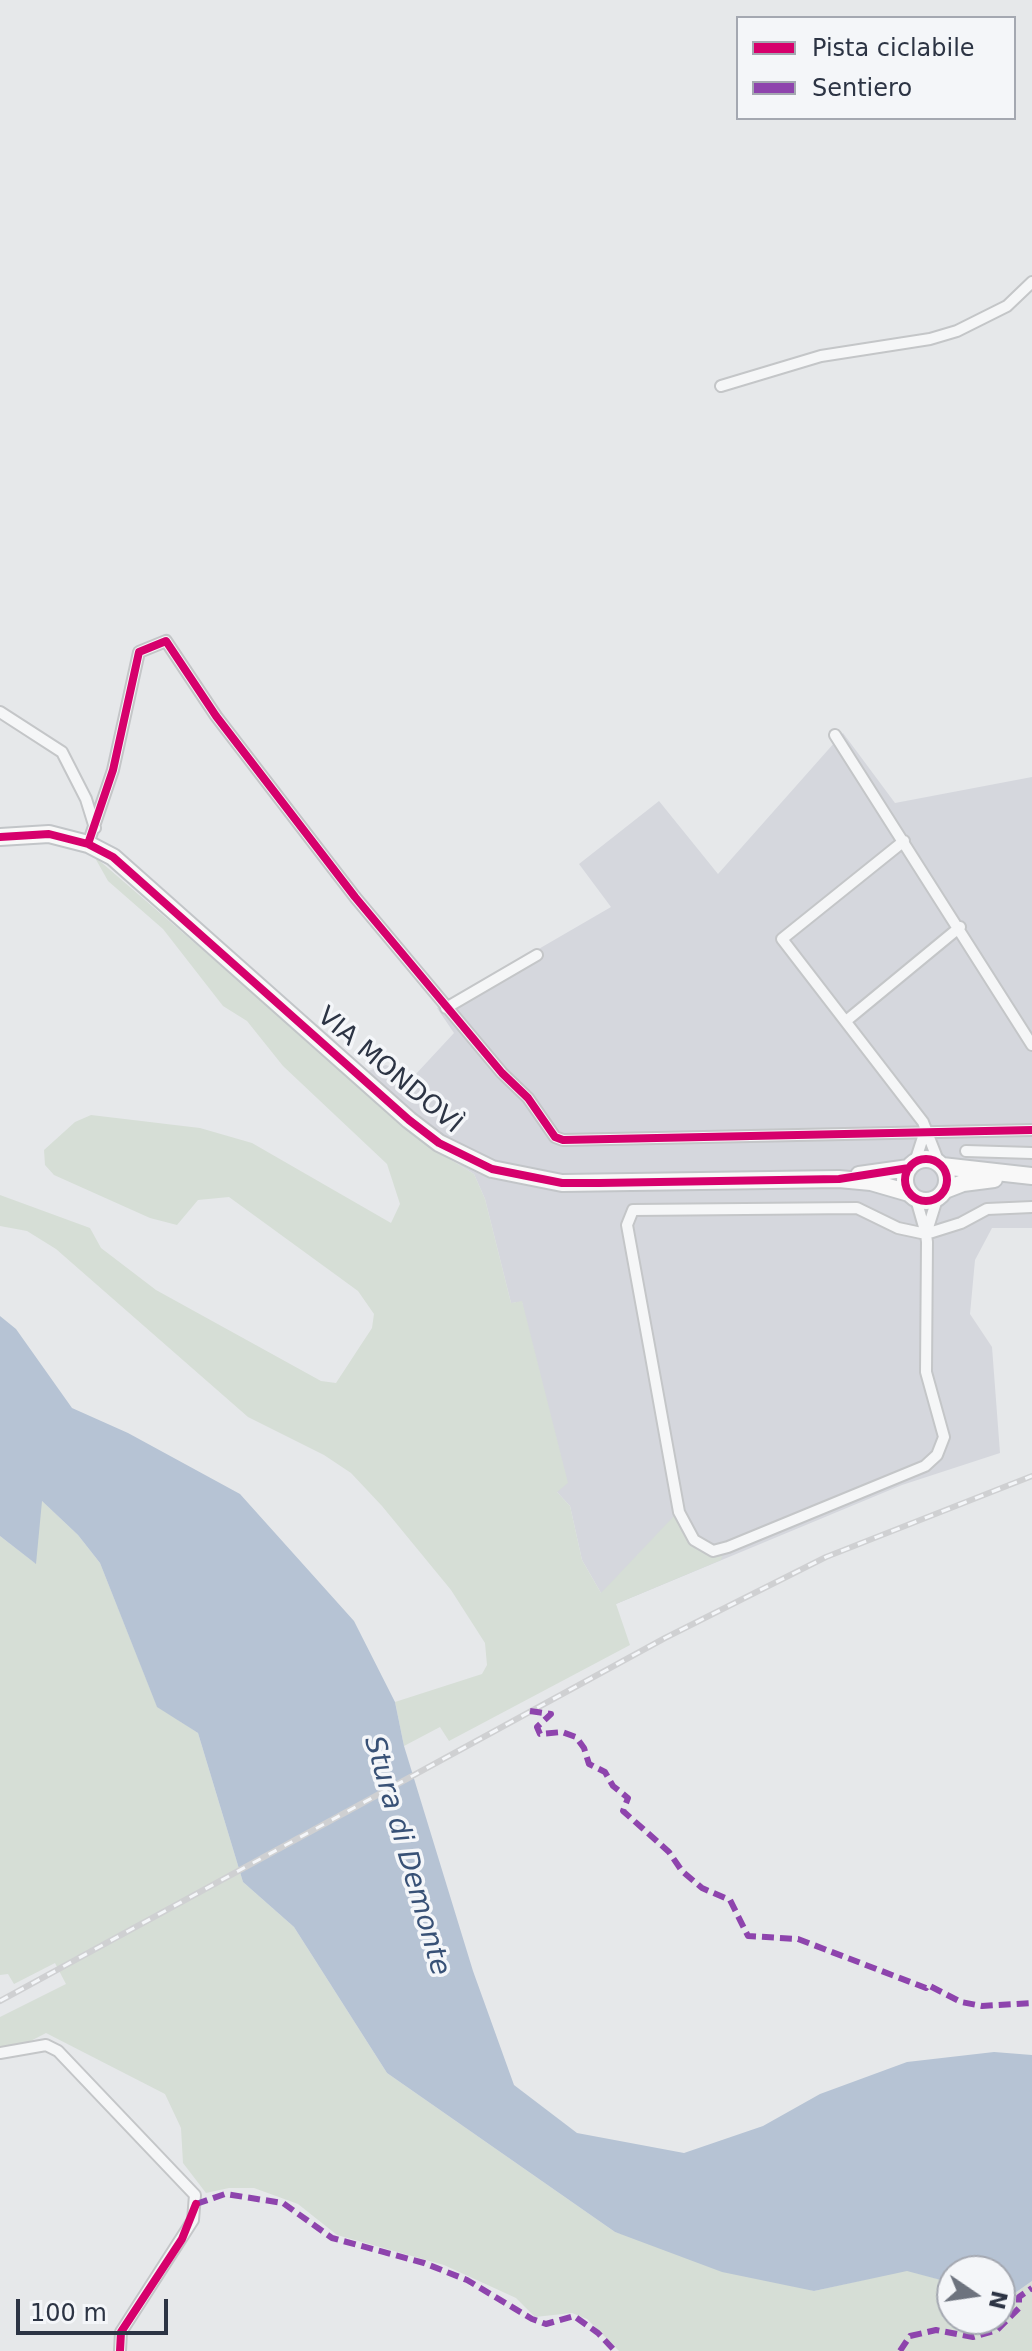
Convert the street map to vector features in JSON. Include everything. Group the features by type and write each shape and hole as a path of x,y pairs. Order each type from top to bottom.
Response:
{"main road":[{"name":"VIA MONDOVÌ","path":"0,837 49,834 88,844 134,874 409,1120 463,1157 492,1169 562,1183 839,1179 871,1182 912,1196"},
{"path":"927,1159 941,1165 1028,1176 963,1183 941,1195 912,1196 905,1180 912,1165 927,1159"},
{"name":"VIA MONDOVÌ","path":"839,1179 912,1165"},
{"path":"941,1165 947,1178 941,1195"}],"street":[{"path":"721,386 821,356 930,339 957,331 1007,306 1032,282"},
{"path":"88,844 121,742 139,652 166,641 189,678 263,779 446,1008 528,1098 555,1137 563,1140 1032,1130"},
{"path":"0,712 62,752 86,799 95,828"},
{"path":"835,735 864,785 960,927 1032,1045"},
{"path":"904,841 782,939 923,1122 941,1165"},
{"path":"846,1021 960,927"},
{"path":"446,1008 537,955"},
{"path":"912,1165 925,1131"},
{"path":"966,1151 1032,1153"},
{"path":"926,1234 941,1195"},
{"path":"912,1196 926,1234 926,1372 944,1437 937,1455 925,1466 728,1547 713,1551 694,1540 679,1512 627,1225 633,1210 857,1208 898,1228 926,1234 961,1223 987,1209 1032,1207"},
{"path":"0,2053 46,2045 58,2051 142,2142 191,2188 196,2204 182,2239 121,2332 120,2351"}],"shaded area":[{"path":"843,733 895,803 1032,777 1032,1228 992,1228 975,1260 970,1314 992,1347 1000,1453 902,1485 616,1604 601,1593 582,1560 570,1506 557,1492 522,1302 511,1303 485,1199 474,1174 432,1148 355,1080 368,1071 386,1065 415,1075 454,1033 437,1008 611,907 579,864 659,801 718,874"},
{"path":"94,856 432,1148 474,1174 485,1199 511,1303 522,1301 568,1483 557,1492 570,1506 582,1560 601,1593 674,1516 693,1544 723,1553 721,1560 616,1604 630,1645 449,1741 440,1727 404,1746 395,1702 482,1674 487,1665 485,1643 451,1590 351,1473 324,1455 248,1417 56,1249 27,1231 0,1226 0,1195 90,1228 101,1248 156,1290 321,1381 336,1383 372,1328 374,1314 358,1291 229,1197 198,1200 177,1225 150,1218 54,1175 45,1165 44,1150 75,1122 91,1115 200,1128 252,1143 391,1223 400,1204 387,1164 283,1066 247,1021 223,1006 163,929 108,881"},
{"path":"41,1500 78,1535 100,1563 157,1706 198,1733 243,1882 294,1927 387,2073 615,2232 814,2291 907,2270 936,2278 936,2335 1016,2335 1016,2292 1032,2281 1032,2351 619,2351 587,2319 572,2313 535,2317 516,2298 444,2265 337,2235 298,2204 254,2188 229,2188 206,2193 183,2163 181,2128 165,2094 46,2033 19,2047 0,2048 0,2017 66,1984 55,1963 14,1984 8,1974 0,1975 0,1536 35,1563"}],"water":[{"name":"Stura di Demonte","path":"0,1316 16,1329 72,1408 128,1433 240,1494 354,1621 395,1702 404,1746 473,1971 514,2085 577,2133 684,2153 763,2126 820,2094 907,2062 994,2052 1032,2055 1032,2281 1016,2292 1016,2255 936,2255 936,2279 907,2271 814,2291 722,2272 615,2232 387,2073 294,1927 243,1882 198,1733 157,1707 100,1563 78,1535 42,1501 36,1564 0,1536"}],"railway":[{"path":"0,2001 665,1638 826,1557 1032,1476"}],"marked path":[{"path":"530,1711 551,1714 537,1727 540,1734 562,1732 576,1737 584,1748 589,1764 605,1772 613,1786 628,1798 623,1811 669,1852 682,1871 702,1888 730,1900 748,1936 798,1939 926,1988 928,1985 961,2002 982,2006 1032,2003"},
{"path":"196,2204 225,2194 283,2203 332,2238 424,2263 467,2280 532,2319 546,2324 574,2316 598,2333 615,2351"},
{"path":"900,2351 910,2336 936,2330 973,2337 997,2330 1019,2308 1019,2297 1032,2288"}],"cycle path":[{"path":"88,844 113,770 139,652 166,641 216,716 355,897 502,1073 528,1098 555,1137 563,1140 1032,1130"},
{"path":"0,837 49,834 88,844 113,857 409,1120 439,1143 492,1169 562,1183 599,1183 839,1179 909,1168"},
{"path":"926,1159 941,1165 947,1180 941,1195 926,1201 911,1195 905,1180 911,1165 926,1159"},
{"path":"120,2351 121,2332 182,2239 196,2204"}]}
